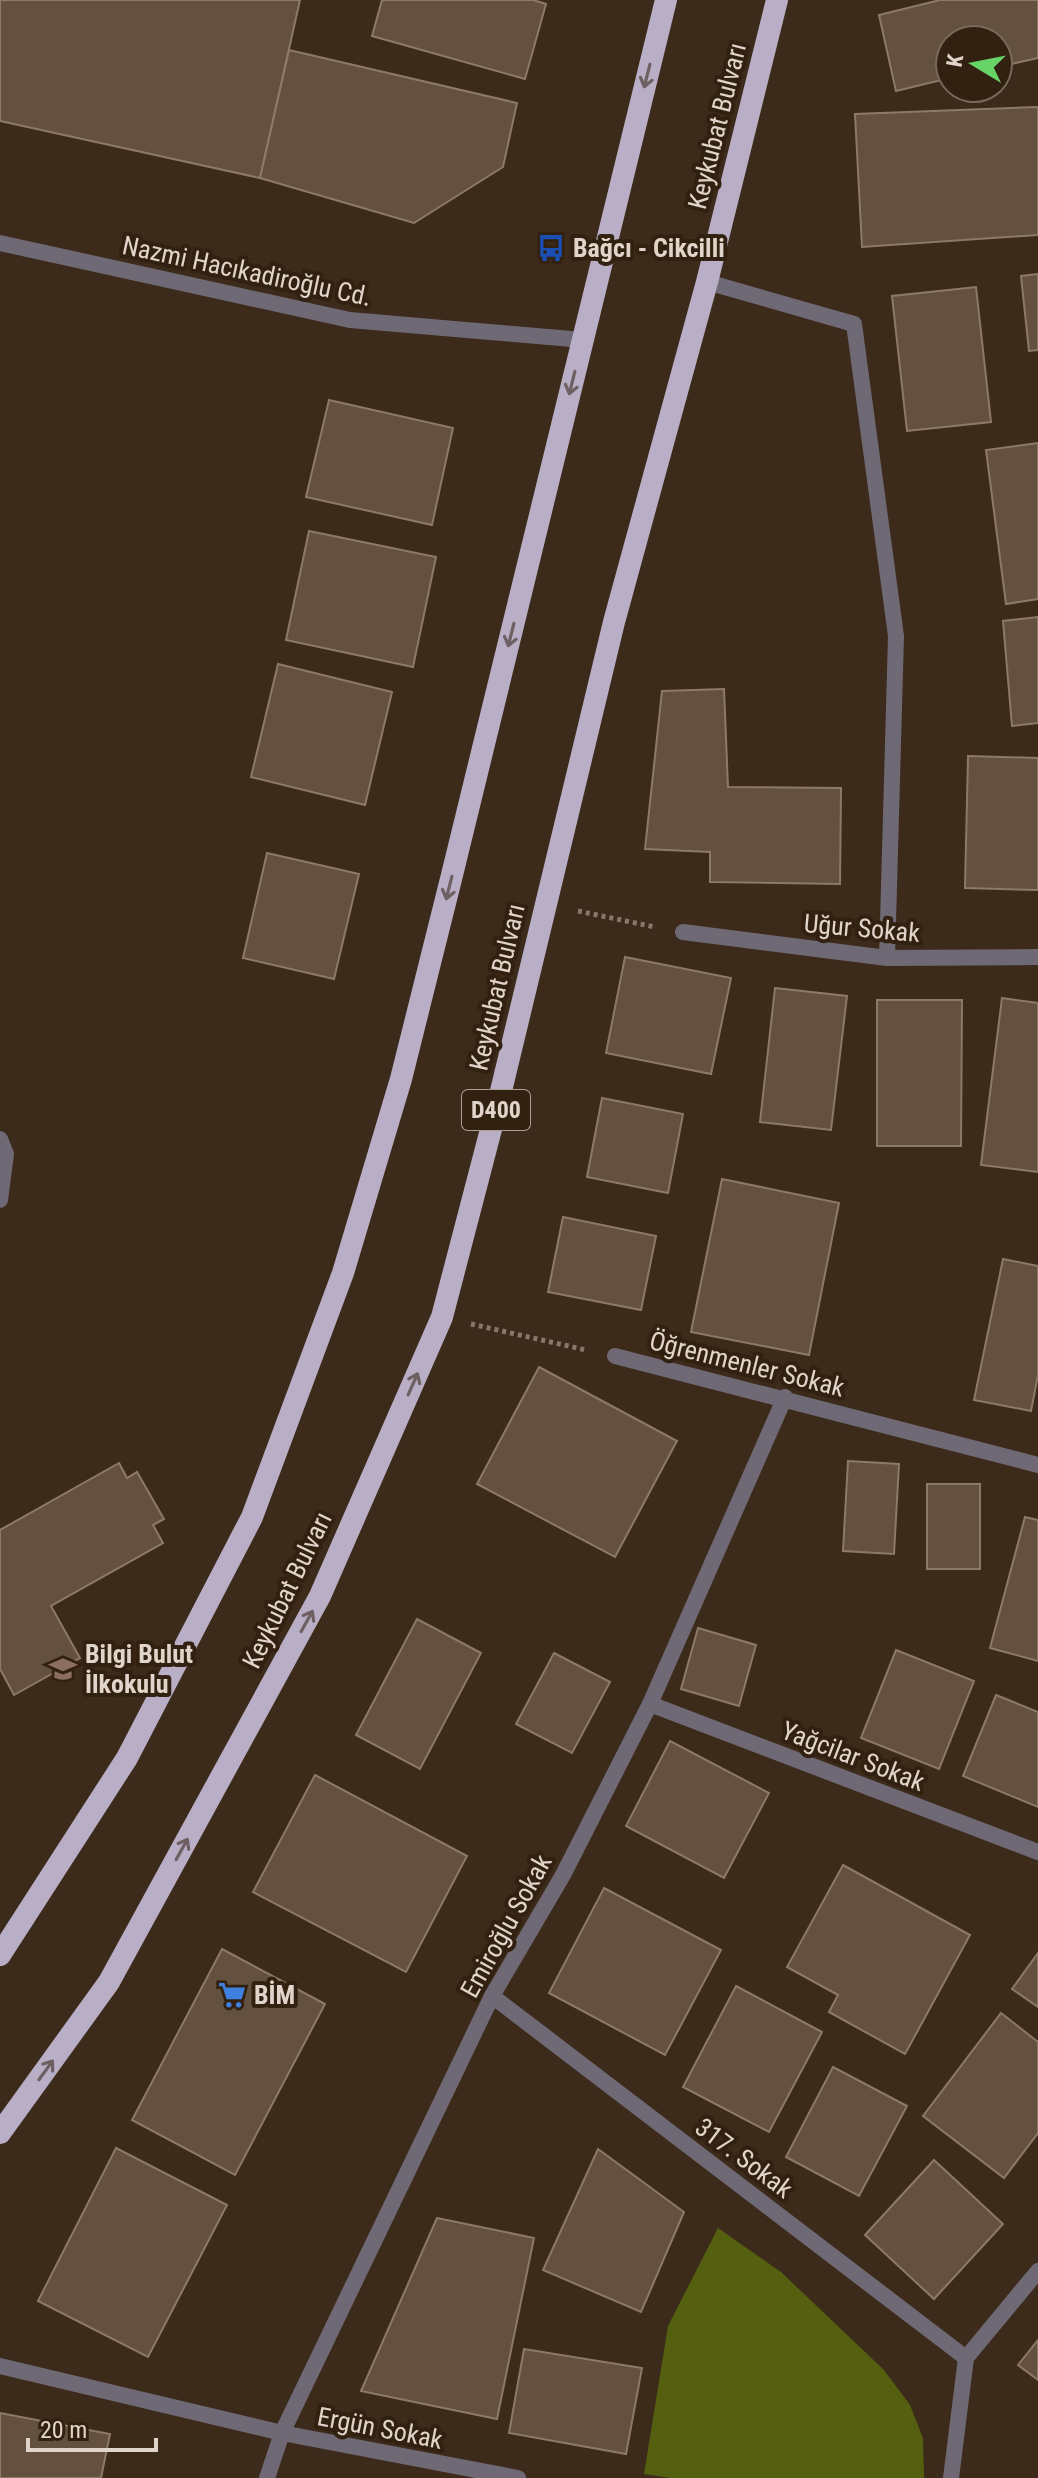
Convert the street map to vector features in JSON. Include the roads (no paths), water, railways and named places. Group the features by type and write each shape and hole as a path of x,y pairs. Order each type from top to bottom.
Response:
{"highway":[{"path":"0,1955 127,1758 252,1517 343,1273 401,1079 666,0"},
{"name":"Keykubat Bulvarı","path":"0,2133 109,1982 313,1610 442,1317 614,622 707,282 777,0"}],"street":[{"name":"Nazmi Hacıkadiroğlu Cd.","path":"0,243 350,320 583,340"},
{"path":"707,282 854,324 896,636 887,958"},
{"name":"Uğur Sokak","path":"683,932 887,958 1038,957"},
{"path":"0,1139 6,1154 0,1200"},
{"name":"Öğrenmenler Sokak","path":"615,1356 785,1397 1038,1465"},
{"name":"Emiroğlu Sokak","path":"267,2478 282,2433 492,1996 563,1875 650,1704 785,1397"},
{"name":"Yağcilar Sokak","path":"650,1704 1038,1852"},
{"name":"317. Sokak","path":"492,1996 966,2358"},
{"path":"951,2478 966,2358 1038,2271"},
{"name":"Ergün Sokak","path":"0,2366 454,2472 518,2478"}],"place":[{"name":"Bağcı - Cikcilli","path":"551,248"},
{"name":"Bilgi Bulut İlkokulu","path":"63,1669"},
{"name":"BİM","path":"232,1995"}]}
